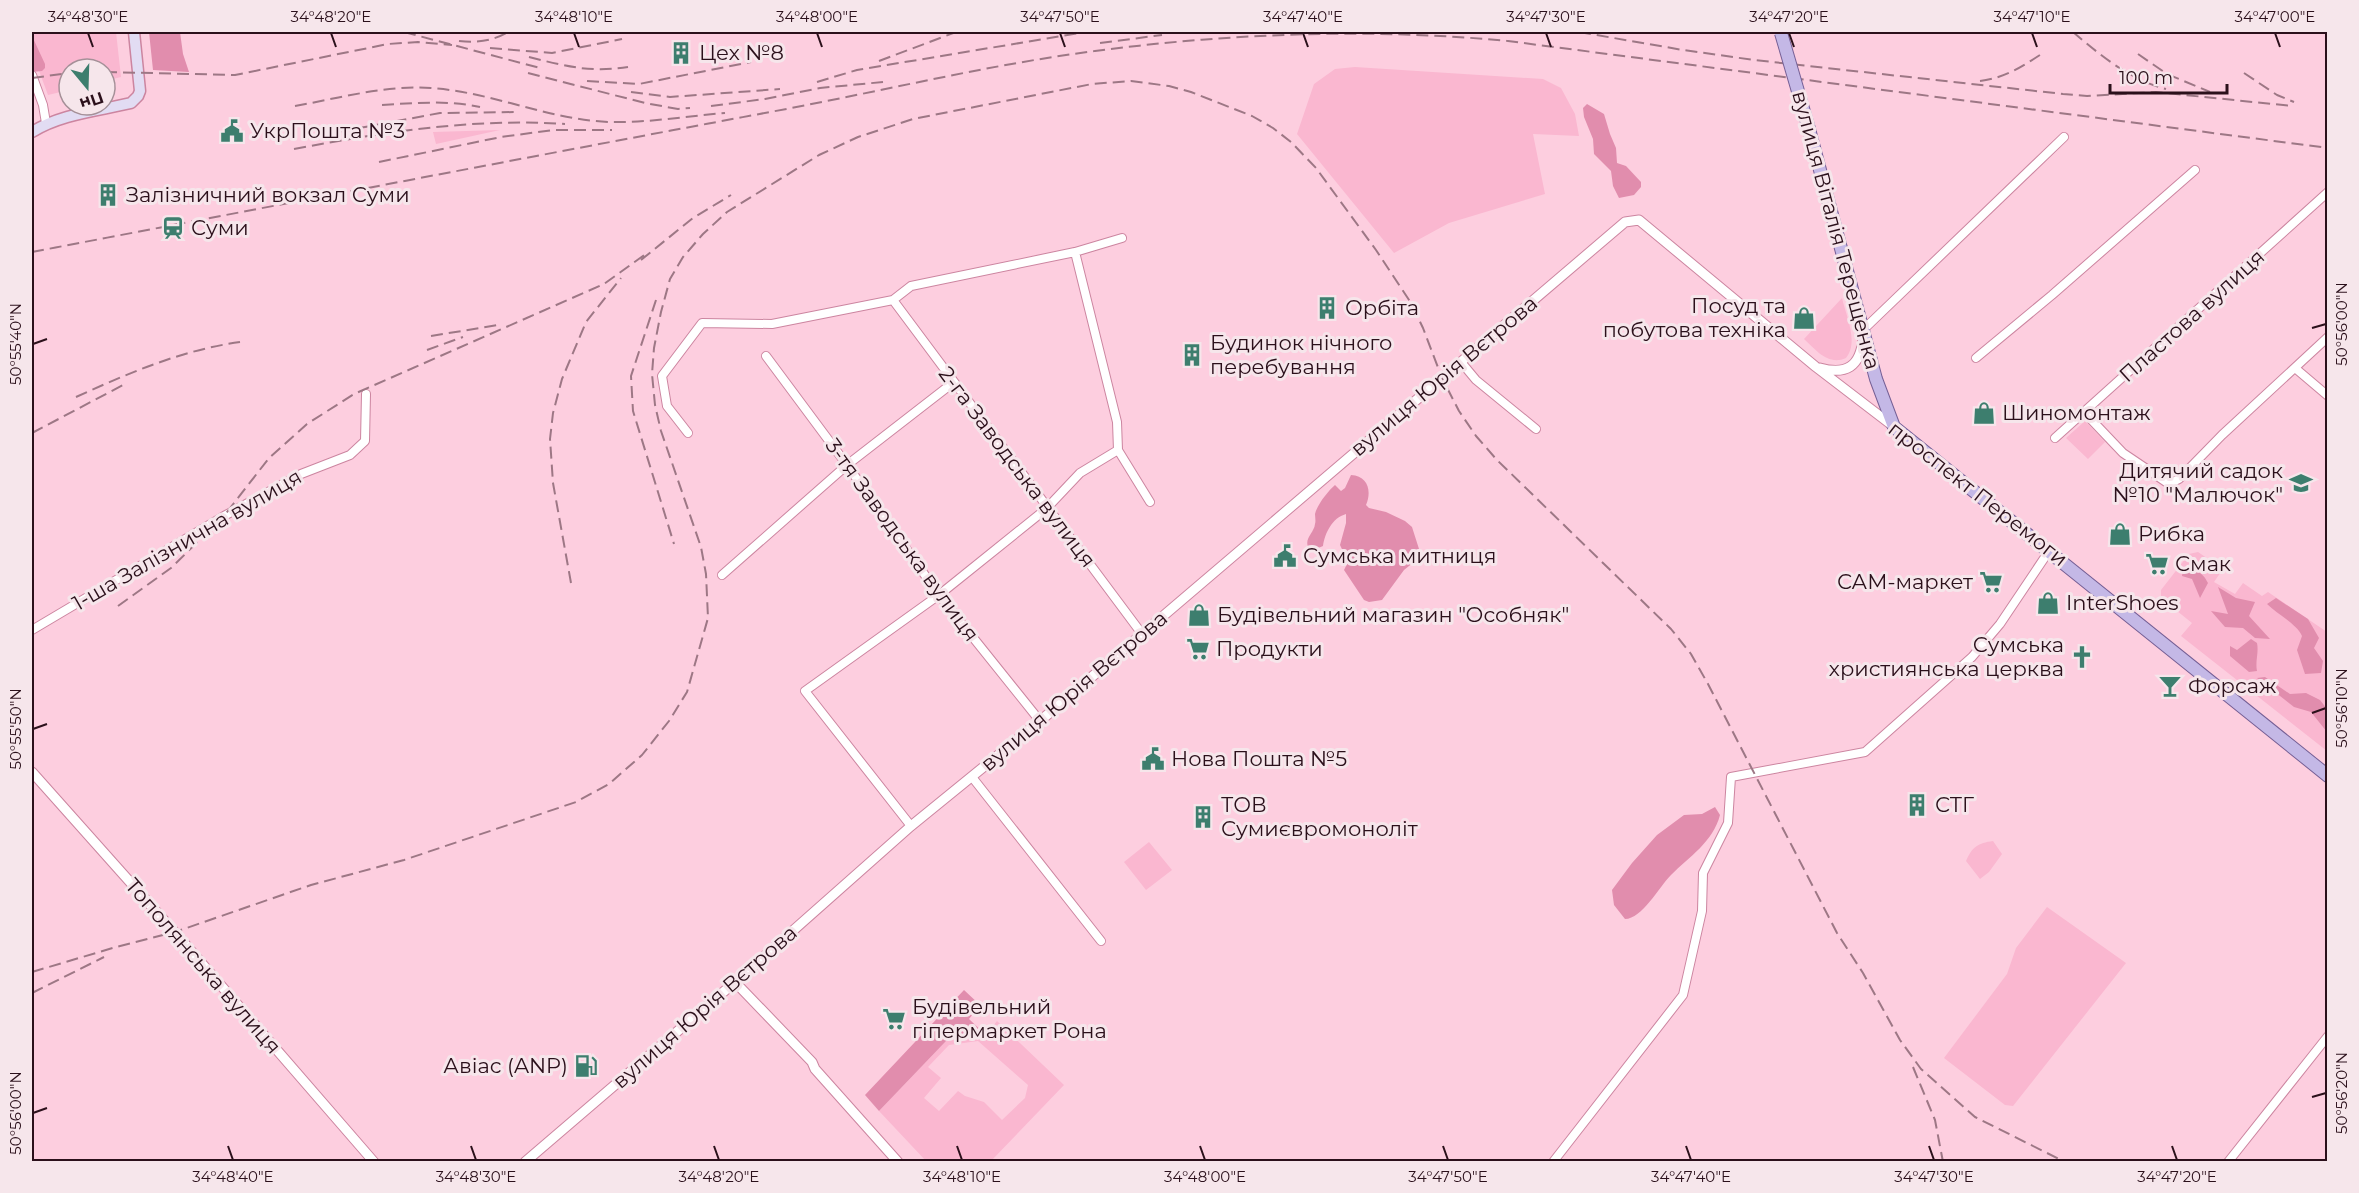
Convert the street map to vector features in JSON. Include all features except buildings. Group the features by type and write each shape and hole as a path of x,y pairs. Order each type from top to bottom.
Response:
{"main road":[{"path":"32,132 46,123 131,103 140,92 134,32"},
{"name":"вулиця Віталія Терещенка","path":"1781,32 1876,379 1894,427"},
{"name":"проспект Перемоги","path":"1894,427 2328,776"}],"street":[{"path":"32,75 43,105 46,123"},
{"path":"1816,367 1838,371 1850,367 1858,360 1862,349 1863,330 2064,137"},
{"path":"1976,358 2195,170"},
{"name":"Пластова вулиця","path":"2055,438 2328,192"},
{"name":"проспект Перемоги","path":"1625,222 1639,220 1816,367 1894,427"},
{"name":"вулиця Юрія Вєтрова","path":"525,1161 735,982 911,826 1040,721 1625,222"},
{"path":"688,433 667,406 663,376 702,323 772,324 892,300 911,286 1075,252 1122,238"},
{"path":"1075,252 1117,422 1118,450 1150,502"},
{"name":"2-га Заводська вулиця","path":"892,300 1142,634"},
{"path":"2084,412 2123,453 2169,484 2179,479 2222,435 2328,337"},
{"name":"3-тя Заводська вулиця","path":"766,356 939,595 1040,721"},
{"path":"1461,362 1476,381 1536,429"},
{"path":"2295,368 2328,396"},
{"path":"722,575 847,465 954,382"},
{"name":"1-ша Залізнична вулиця","path":"32,630 224,516 301,474 350,455 365,441 366,394"},
{"path":"911,826 805,691 939,595 1046,508 1080,473 1118,450"},
{"path":"1553,1161 1683,995 1702,911 1704,873 1728,823 1731,777 1865,752 1972,657 2000,624 2049,551"},
{"name":"Тополянська вулиця","path":"32,772 374,1161"},
{"path":"972,777 1101,941"},
{"path":"735,982 812,1062 815,1069 898,1161"},
{"path":"2228,1161 2328,1036"}],"shaded area":[{"path":"32,32 116,32 121,77 117,78 117,57 57,57 57,93 48,95 32,52"},
{"path":"149,32 180,32 183,54 189,72 153,70"},
{"path":"32,36 45,64 42,71 32,72"},
{"path":"1355,67 1543,79 1561,88 1575,114 1579,136 1533,134 1545,194 1449,223 1394,253 1297,134 1314,84 1335,69"},
{"path":"1587,104 1604,114 1616,148 1617,163 1626,166 1641,182 1641,187 1634,195 1619,198 1613,186 1611,171 1594,154 1593,139 1584,117 1583,108"},
{"path":"500,130 436,144 433,132"},
{"path":"1842,298 1852,337 1850,352 1846,358 1834,360 1823,356 1804,339"},
{"path":"2085,421 2105,442 2088,459 2066,438"},
{"path":"1351,475 1365,481 1369,495 1366,505 1369,508 1386,512 1412,527 1419,549 1414,562 1404,570 1382,600 1369,602 1364,600 1344,570 1348,562 1340,545 1346,514 1330,527 1323,546 1311,551 1307,544 1314,528 1315,514 1320,502 1335,485 1341,491 1345,488"},
{"path":"2198,552 2223,569 2214,582 2235,594 2243,583 2262,596 2268,592 2327,632 2327,751 2181,636 2192,623 2161,598 2161,590 2189,554"},
{"path":"2183,570 2198,572 2206,579 2208,583 2200,598 2192,579 2182,576"},
{"path":"2218,587 2236,598 2255,602 2249,616 2270,639 2255,638 2243,628 2225,627 2211,611 2228,614"},
{"path":"2276,598 2308,619 2319,638 2314,648 2323,661 2321,673 2305,674 2297,650 2302,636 2291,623 2267,604"},
{"path":"2251,639 2257,643 2257,671 2249,672 2230,656 2230,646 2237,650"},
{"path":"2265,677 2290,694 2306,693 2320,700 2327,709 2327,732 2311,712 2294,707 2257,678"},
{"path":"1715,807 1720,815 1717,825 1706,841 1671,875 1638,914 1625,919 1614,905 1612,890 1632,863 1657,835 1684,815 1702,814"},
{"path":"1993,841 2002,854 1989,872 1980,879 1966,861 1976,846"},
{"path":"1149,842 1172,870 1146,890 1124,862"},
{"path":"2047,907 2126,963 2013,1106 2005,1105 1944,1058 2007,974 2016,948"},
{"path":"964,990 980,1005 969,1019 986,1035 947,1040 879,1111 865,1095"},
{"path":"997,1021 1064,1085 991,1161 926,1161 879,1111 947,1040 986,1035","holes":["978,1041 1028,1085 1025,1098 1002,1120 984,1102 965,1096 958,1091 939,1111 924,1098 941,1078 928,1067 949,1045"]}],"railway":[{"path":"404,32 540,68"},
{"path":"459,41 485,41 508,32"},
{"path":"879,61 956,32"},
{"path":"817,82 857,70 1086,32"},
{"path":"1579,32 1754,60 2063,94 2087,96 2156,92 2292,106"},
{"path":"2073,32 2128,73 2166,89"},
{"path":"1100,43 1162,35"},
{"path":"32,252 1014,64 1095,51 1250,36 1405,35 1508,41 2328,148"},
{"path":"490,48 552,53 622,39"},
{"path":"117,72 235,75 388,44 418,42 452,45"},
{"path":"1980,81 2006,74 2043,53"},
{"path":"2138,54 2167,74 2210,92"},
{"path":"529,57 589,69 628,67"},
{"path":"587,81 639,84 751,62"},
{"path":"528,73 645,103 678,109 690,108"},
{"path":"2244,73 2277,95 2294,102"},
{"path":"32,78 57,75"},
{"path":"32,972 175,932 311,885 404,860 576,802 609,784 642,755 669,721 687,692 708,618 706,574 701,547 661,431 655,405 652,374 661,312 670,279 683,257 727,212 819,155 858,137 913,119 1092,84 1131,81 1169,86 1191,92 1252,116 1291,142 1316,168 1376,250 1411,303 1442,378 1459,411 1476,436 1497,460 1671,629 1691,654 1837,933 1863,973 1900,1040 1921,1069 1975,1117 2065,1162"},
{"path":"711,106 765,99 820,88 883,82"},
{"path":"295,106 397,88 431,88 476,95 565,116 610,122 725,113"},
{"path":"631,92 670,97 780,89"},
{"path":"382,105 443,103 480,107"},
{"path":"306,138 440,113 519,112"},
{"path":"294,149 429,128 496,123 565,124"},
{"path":"379,162 501,137 553,130 612,130"},
{"path":"641,260 693,218 731,195"},
{"path":"118,606 171,568 224,516 269,458 307,424 354,394 604,284 647,253"},
{"path":"571,583 553,483 550,439 553,413 562,379 586,322 621,278"},
{"path":"656,300 631,376 633,411 674,544"},
{"path":"431,336 498,325"},
{"path":"427,350 463,337"},
{"path":"76,397 136,371 177,357 240,342"},
{"path":"32,433 123,385"},
{"path":"32,993 104,957"},
{"path":"1913,1067 1935,1120 1943,1162"}],"place":[{"name":"Цех №8","path":"681,53"},
{"name":"УкрПошта №3","path":"232,131"},
{"name":"Залізничний вокзал Суми","path":"108,195"},
{"name":"Суми","path":"173,228"},
{"name":"Орбіта","path":"1327,308"},
{"name":"Посуд та побутова техніка","path":"1804,318"},
{"name":"Будинок нічного перебування","path":"1192,355"},
{"name":"Шиномонтаж","path":"1984,413"},
{"name":"Дитячий садок №10 \"Малючок\"","path":"2301,483"},
{"name":"Рибка","path":"2120,534"},
{"name":"Сумська митниця","path":"1285,556"},
{"name":"Смак","path":"2157,564"},
{"name":"САМ-маркет","path":"1991,582"},
{"name":"InterShoes","path":"2048,603"},
{"name":"Будівельний магазин \"Особняк\"","path":"1199,615"},
{"name":"Продукти","path":"1198,649"},
{"name":"Сумська християнська церква","path":"2082,657"},
{"name":"Форсаж","path":"2170,686"},
{"name":"Нова Пошта №5","path":"1153,759"},
{"name":"СТГ","path":"1917,805"},
{"name":"ТОВ Сумиєвромоноліт","path":"1203,817"},
{"name":"Будівельний гіпермаркет Рона","path":"894,1019"},
{"name":"Авіас (ANP)","path":"586,1066"}]}
